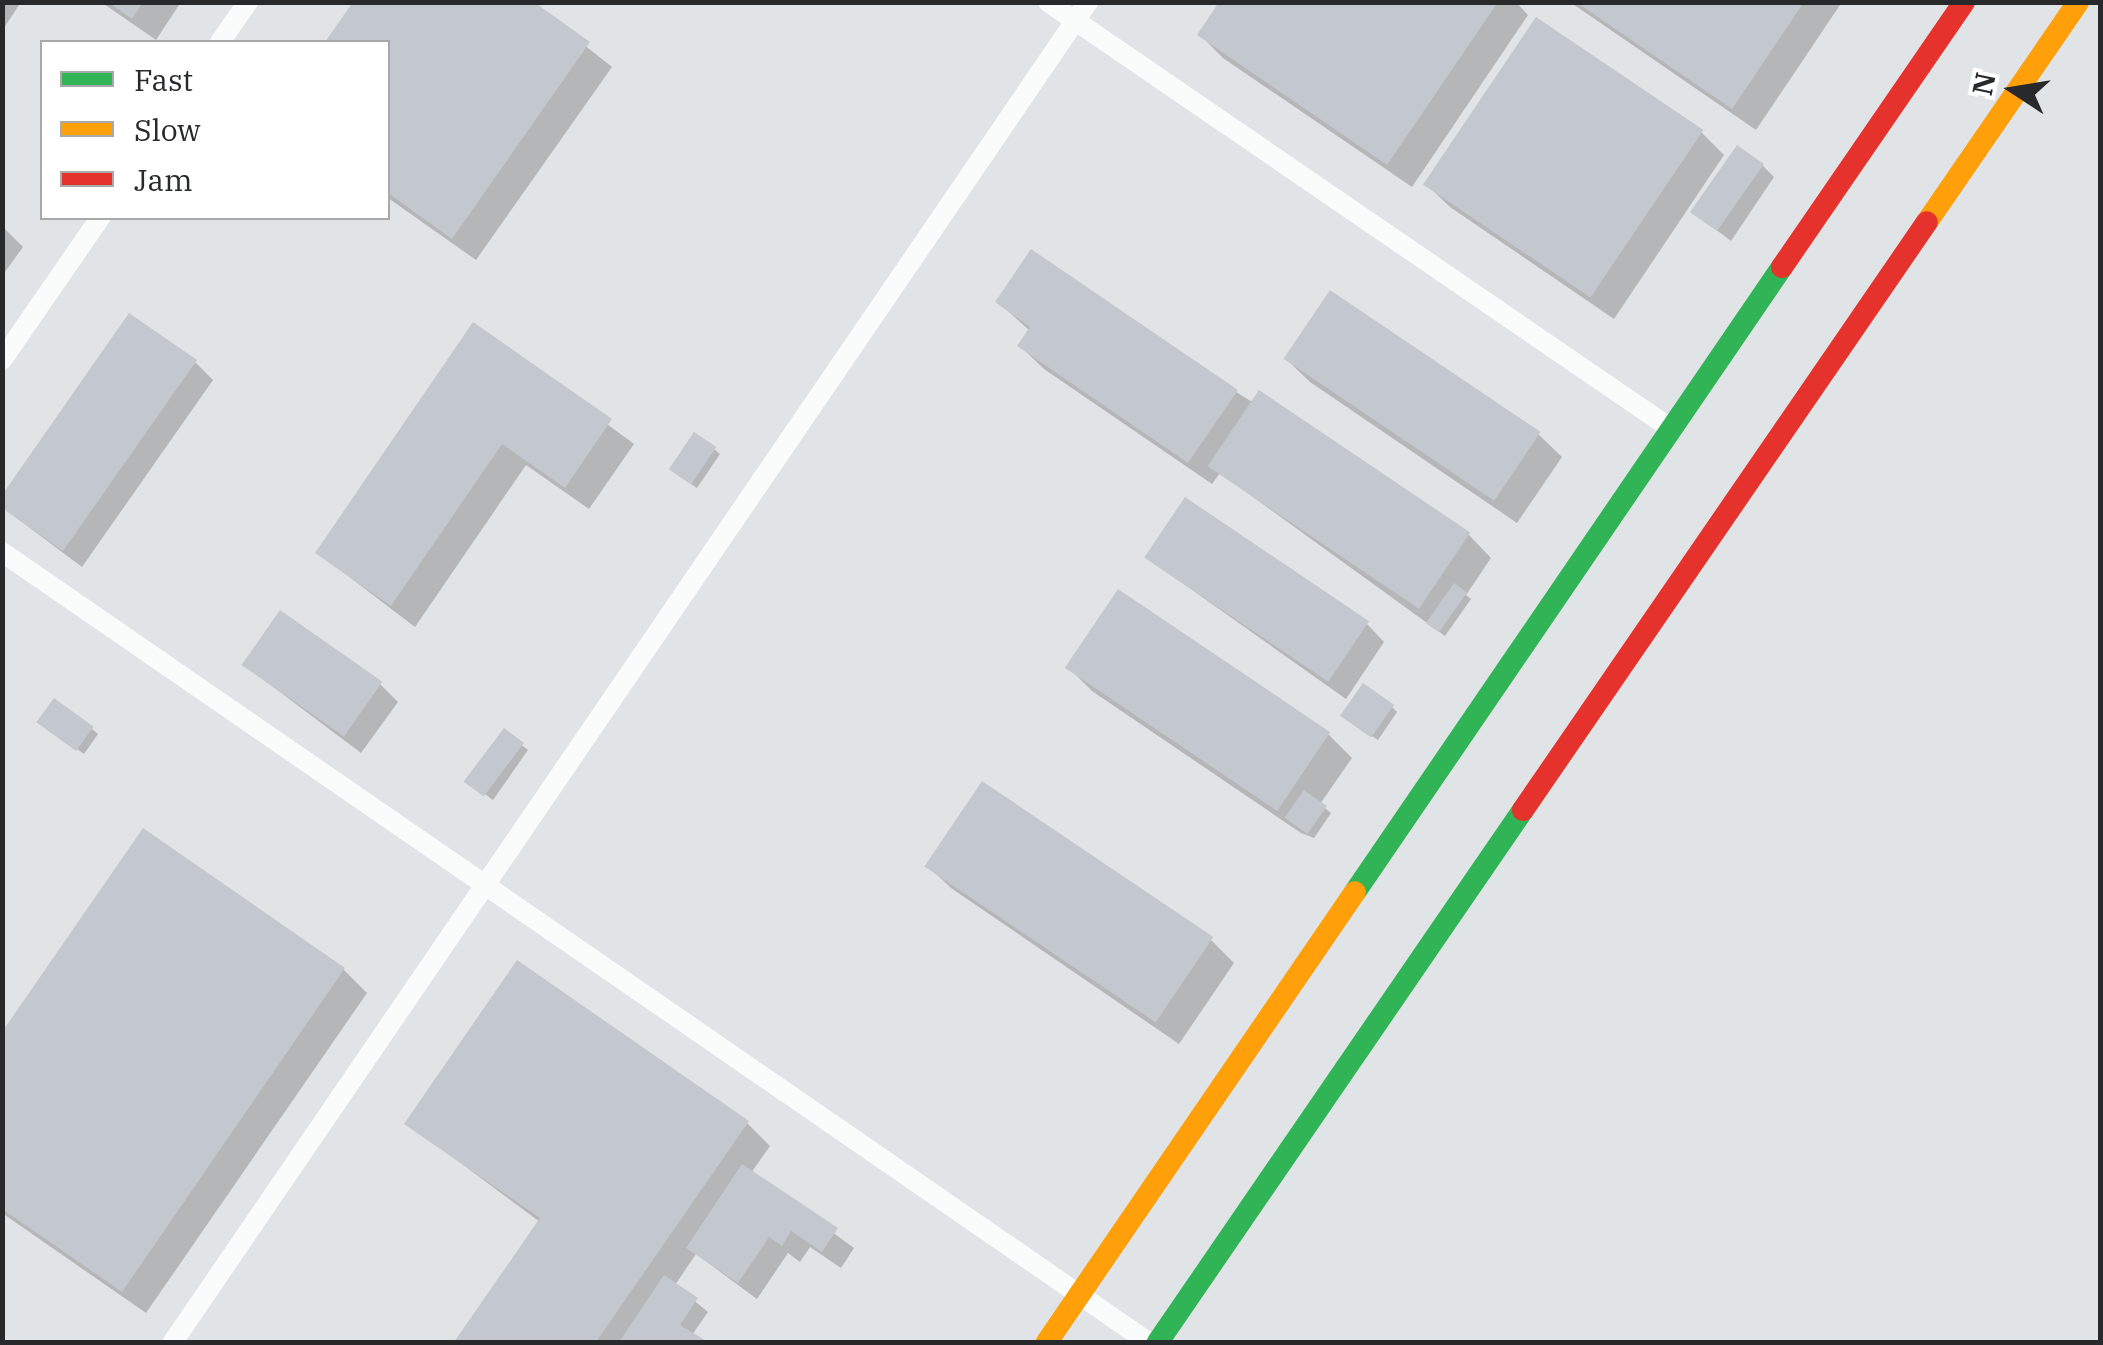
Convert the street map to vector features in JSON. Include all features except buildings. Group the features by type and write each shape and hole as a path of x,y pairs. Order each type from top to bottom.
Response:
{"street":[{"path":"1047,1342 1964,2"},
{"path":"1158,1342 2078,2"}],"lane":[{"path":"221,40 248,2"},
{"path":"1048,2 1671,429"},
{"path":"173,1342 482,883 1088,2"},
{"path":"2,360 99,220"},
{"path":"2,552 1148,1342"}],"traffic: fast":[{"path":"1355,892 1782,267"},
{"path":"1158,1342 1523,810"}],"traffic: slow":[{"path":"1927,222 2078,2"},
{"path":"1047,1342 1355,892"}],"traffic: jam":[{"path":"1782,267 1964,2"},
{"path":"1523,810 1927,222"}]}
